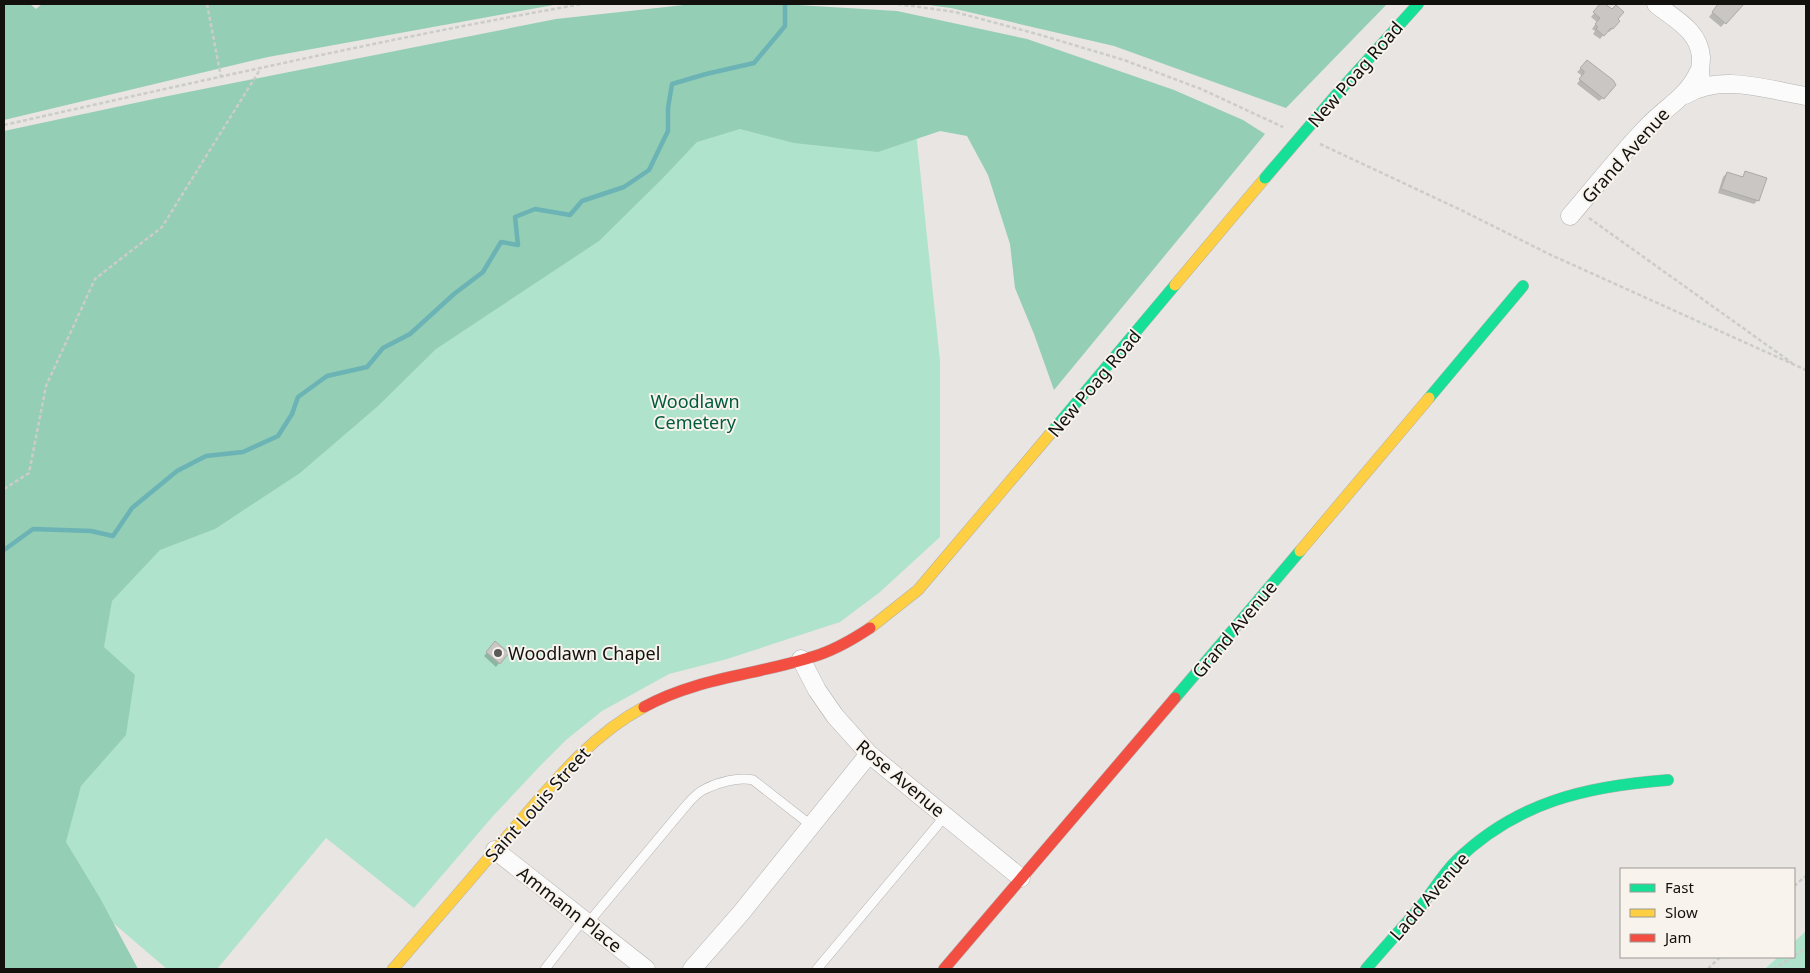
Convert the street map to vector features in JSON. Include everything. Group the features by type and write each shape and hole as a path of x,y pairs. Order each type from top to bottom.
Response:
{"main road":[{"name":"New Poag Road","path":"714,681 813,657 842,644 872,627 896,610 918,590 1265,178 1418,4"},
{"name":"Grand Avenue","path":"944,969 1242,620 1522,286"},
{"name":"Saint Louis Street","path":"393,969 565,769 590,744 641,708 667,695 714,681"},
{"name":"Ladd Avenue","path":"1366,969 1456,862 1476,843 1504,823 1528,809 1551,800 1593,789 1633,782 1668,780"}],"street":[{"path":"1656,4 1693,33 1699,45 1704,78 1806,96"},
{"name":"Grand Avenue","path":"1576,210 1645,128 1667,107 1682,97 1694,84 1704,78"},
{"name":"Rose Avenue","path":"801,659 817,690 835,716 869,754 1021,878"},
{"path":"692,969 742,913 869,754"},
{"name":"Ammann Place","path":"495,850 646,969"}],"lane":[{"path":"544,969 695,795 705,789 742,778 753,780 813,826"},
{"path":"817,969 946,815"}],"path":[{"path":"207,4 221,77"},
{"path":"4,125 484,21 582,4"},
{"path":"898,4 955,12 1124,60 1202,89 1288,129"},
{"path":"4,489 29,473 46,386 95,279 162,227 260,68"},
{"path":"1313,141 1459,209 1551,255 1806,370"},
{"path":"1576,210 1590,218 1797,366"},
{"path":"1795,885 1806,876"},
{"path":"1795,955 1806,948"},
{"path":"1708,969 1719,958"},
{"path":"1773,969 1790,958"}],"green space":[{"path":"4,4 30,4 36,9 42,4 559,4 268,57 4,120"},
{"path":"921,4 1387,4 1286,108 1114,46 951,8"},
{"path":"684,5 797,5 897,11 1027,39 1174,90 1243,120 1265,134 1054,390 1015,288 1010,244 988,175 967,136 940,131 878,152 794,143 740,129 697,142 599,241 436,349 378,406 300,473 215,529 160,550 112,601 104,647 135,675 126,735 81,786 66,842 100,898 138,969 4,969 4,131 163,97 556,19"},
{"name":"Woodlawn Cemetery","path":"908,55 940,361 940,537 880,592 840,622 727,659 669,674 602,711 566,740 540,766 493,816 414,908 326,838 217,969 167,969 4,830 57,640 526,210"},
{"path":"1806,931 1806,969 1765,969 1777,958 1795,958 1795,941"}],"building":[{"path":"1600,4 1605,4 1612,9 1616,5 1624,12 1618,19 1620,21 1604,36 1596,29 1598,27 1595,24 1600,18 1593,12"},
{"path":"1718,4 1744,4 1726,24 1712,12"},
{"path":"1587,60 1613,80 1616,85 1604,99 1579,79 1584,73 1580,68"},
{"path":"1745,171 1767,178 1759,201 1721,189 1727,172 1743,177"},
{"name":"Woodlawn Chapel","path":"495,641 509,653 500,664 486,652"}],"waterway":[{"path":"4,550 33,529 91,531 113,536 132,508 177,471 206,456 243,452 278,436 292,414 298,397 327,376 367,367 383,348 410,334 454,294 483,272 501,242 518,245 515,217 535,209 570,215 582,201 624,187 649,170 668,131 668,108 672,84 754,63 785,26 785,4"}],"traffic: fast":[{"path":"1336,95 1418,4"},
{"path":"1265,178 1336,95"},
{"path":"1050,434 1175,285"},
{"path":"1429,398 1523,286"},
{"path":"1175,698 1300,551"},
{"path":"1366,969 1421,906 1456,861 1503,824 1528,811 1581,793 1609,787 1668,780"}],"traffic: slow":[{"path":"1175,285 1265,178"},
{"path":"1300,551 1429,398"},
{"path":"870,628 918,590 1050,434"},
{"path":"393,969 571,764 605,733 644,707"}],"traffic: jam":[{"path":"644,707 684,689 820,655 842,645 870,628"},
{"path":"944,969 1175,698"}],"place":[{"name":"Woodlawn Chapel","path":"498,653"}]}
